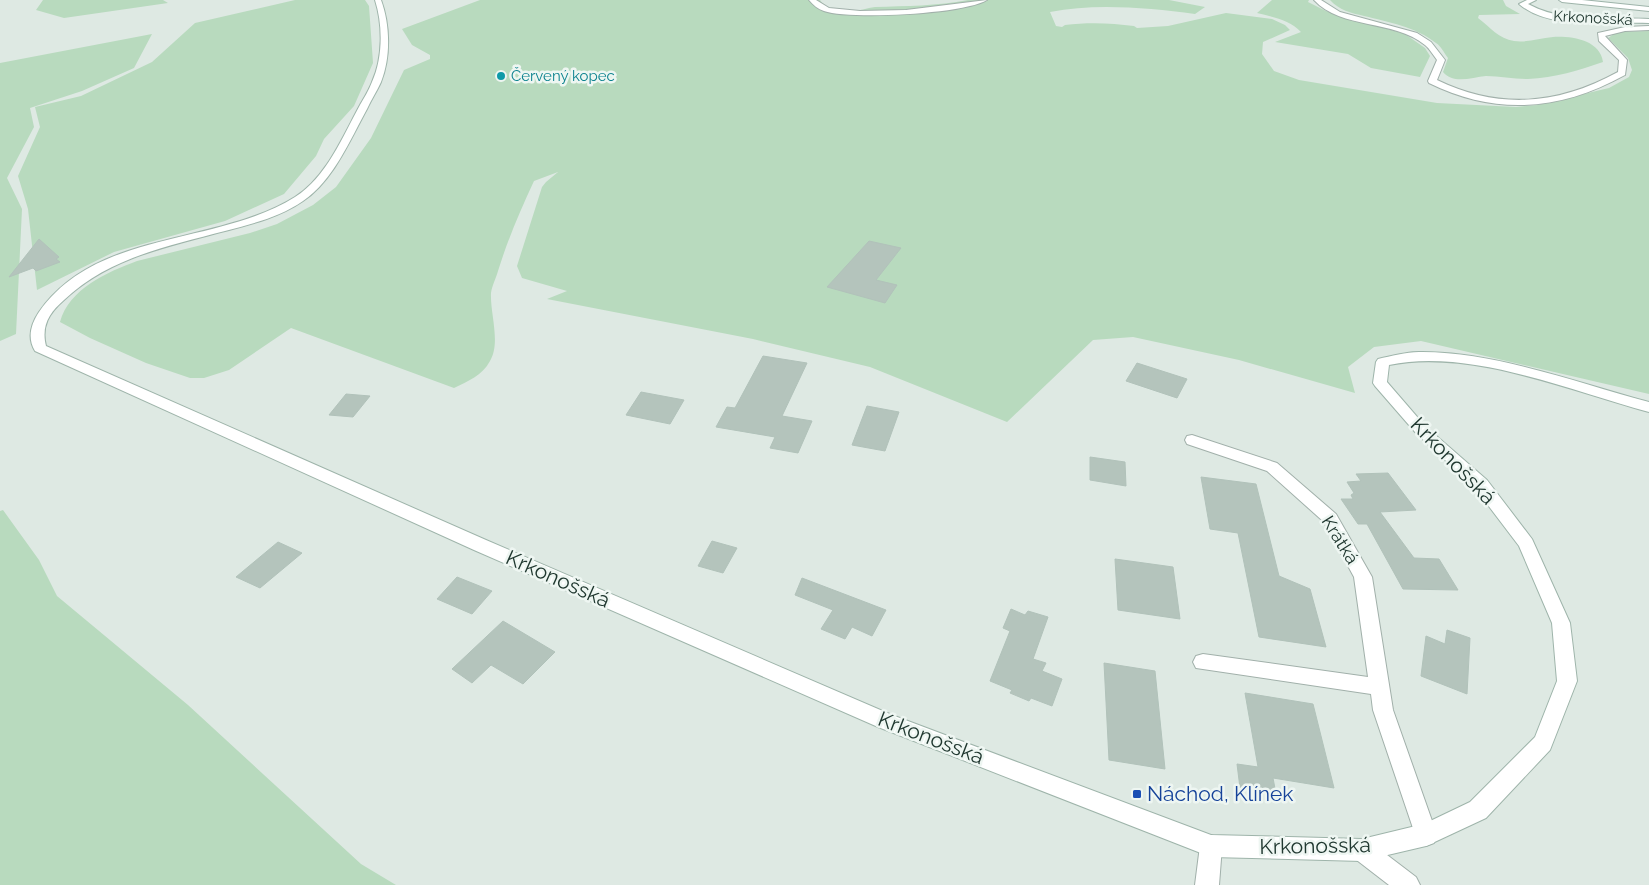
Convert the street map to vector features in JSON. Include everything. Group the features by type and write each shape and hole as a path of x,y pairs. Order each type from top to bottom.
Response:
{"street":[{"name":"Krkonošská","path":"378,0 384,36 382,64 377,81 319,182 301,198 280,210 248,221 135,252 81,279 60,296 44,313 36,331 40,348 480,545 885,721 1211,846 1362,850 1426,835 1478,810 1542,743 1566,681 1561,623 1526,544 1481,484 1420,429 1380,383 1383,362 1419,356 1465,360 1531,375 1649,407"},
{"path":"812,0 816,5 828,10 874,13 939,8 984,0"},
{"path":"1317,0 1321,5 1340,13 1398,28 1426,42 1441,60 1432,81 1446,90 1469,98 1495,103 1510,104 1542,101 1582,93 1604,84 1622,73 1623,60 1602,39 1601,34 1625,29 1649,28"},
{"name":"Krkonošská","path":"1533,0 1522,4 1543,15 1562,19 1649,21"},
{"path":"1562,0 1649,9"},
{"name":"Krátká","path":"1192,440 1272,467 1330,518 1363,577 1383,710 1426,835"},
{"path":"1203,662 1380,687"},
{"path":"1206,885 1211,846"},
{"path":"1362,850 1408,885"}],"green space":[{"path":"43,0 163,0 168,3 64,18 36,10"},
{"path":"295,0 365,0 369,6 373,63 354,106 324,139 316,156 284,194 225,221 114,252 37,290 28,209 18,176 40,127 35,107 81,96 152,62 195,23"},
{"path":"480,0 820,0 826,6 839,10 857,11 875,7 933,5 968,0 1169,0 1205,7 1195,14 1141,8 1104,7 1050,12 1056,26 1062,27 1065,25 1091,23 1126,25 1137,28 1168,26 1226,13 1272,19 1285,25 1290,30 1263,42 1262,54 1274,71 1299,80 1437,103 1516,107 1537,105 1609,88 1629,77 1632,70 1628,58 1608,38 1617,32 1649,31 1649,394 1421,341 1374,347 1348,367 1355,393 1239,360 1133,337 1093,340 1007,422 870,367 753,339 547,299 567,291 522,278 517,266 542,187 558,172 534,181 506,248 491,293 495,345 490,361 479,374 454,388 291,328 229,370 204,378 190,378 146,363 90,338 60,322 65,310 80,291 102,276 137,261 250,233 277,224 313,205 336,187 371,138 404,70 430,59 430,55 412,45 402,29"},
{"path":"1272,0 1309,0 1308,2 1326,11 1405,34 1425,48 1430,56 1420,77 1371,68 1348,54 1275,42 1301,32 1286,22 1257,13"},
{"path":"1330,0 1503,0 1506,6 1520,14 1479,15 1478,18 1499,35 1509,40 1519,41 1568,37 1584,41 1597,49 1603,62 1548,77 1523,79 1486,76 1463,79 1452,78 1443,72 1448,58 1439,46 1428,37 1402,26 1346,11"},
{"path":"152,34 134,68 82,91 30,108 34,127 7,178 22,209 16,334 0,341 0,63"},
{"path":"3,510 39,560 57,596 188,705 361,864 396,885 0,885 0,511"}],"building":[{"path":"39,239 59,257 56,259 60,262 36,271 33,268 9,277"},
{"path":"869,241 901,248 876,280 897,285 885,303 827,287"},
{"path":"763,356 807,363 782,416 812,421 798,453 770,448 775,437 716,427 727,407 735,408"},
{"path":"1137,363 1187,379 1177,398 1126,381"},
{"path":"641,392 684,400 670,424 626,415"},
{"path":"346,394 370,396 353,417 329,415"},
{"path":"867,406 899,412 885,451 852,445"},
{"path":"1090,457 1125,462 1126,486 1090,480"},
{"path":"1388,473 1416,510 1380,512 1414,558 1439,559 1458,590 1403,589 1367,524 1358,524 1341,499 1353,499 1351,495 1354,493 1347,482 1361,481 1356,474"},
{"path":"1201,477 1256,484 1279,576 1310,589 1326,647 1259,637 1238,533 1210,529"},
{"path":"712,541 737,548 723,573 698,566"},
{"path":"278,542 302,553 260,588 236,577"},
{"path":"1115,559 1173,567 1180,619 1118,610"},
{"path":"457,577 492,591 472,614 437,599"},
{"path":"802,578 886,610 872,636 852,627 845,639 821,629 833,610 795,595"},
{"path":"1011,609 1025,615 1028,611 1048,617 1033,659 1046,663 1042,671 1062,679 1052,706 1031,698 1029,701 1010,693 1012,690 990,681 1010,631 1003,628"},
{"path":"503,621 555,652 523,684 491,665 472,683 452,669"},
{"path":"1447,630 1470,638 1467,694 1421,676 1426,636 1445,644"},
{"path":"1104,663 1155,671 1165,769 1109,760"},
{"path":"1245,693 1313,704 1334,788 1273,778 1276,794 1240,788 1237,764 1258,767"}],"place":[{"name":"Červený kopec","path":"501,76"},
{"name":"Náchod, Klínek","path":"1137,794"}]}
